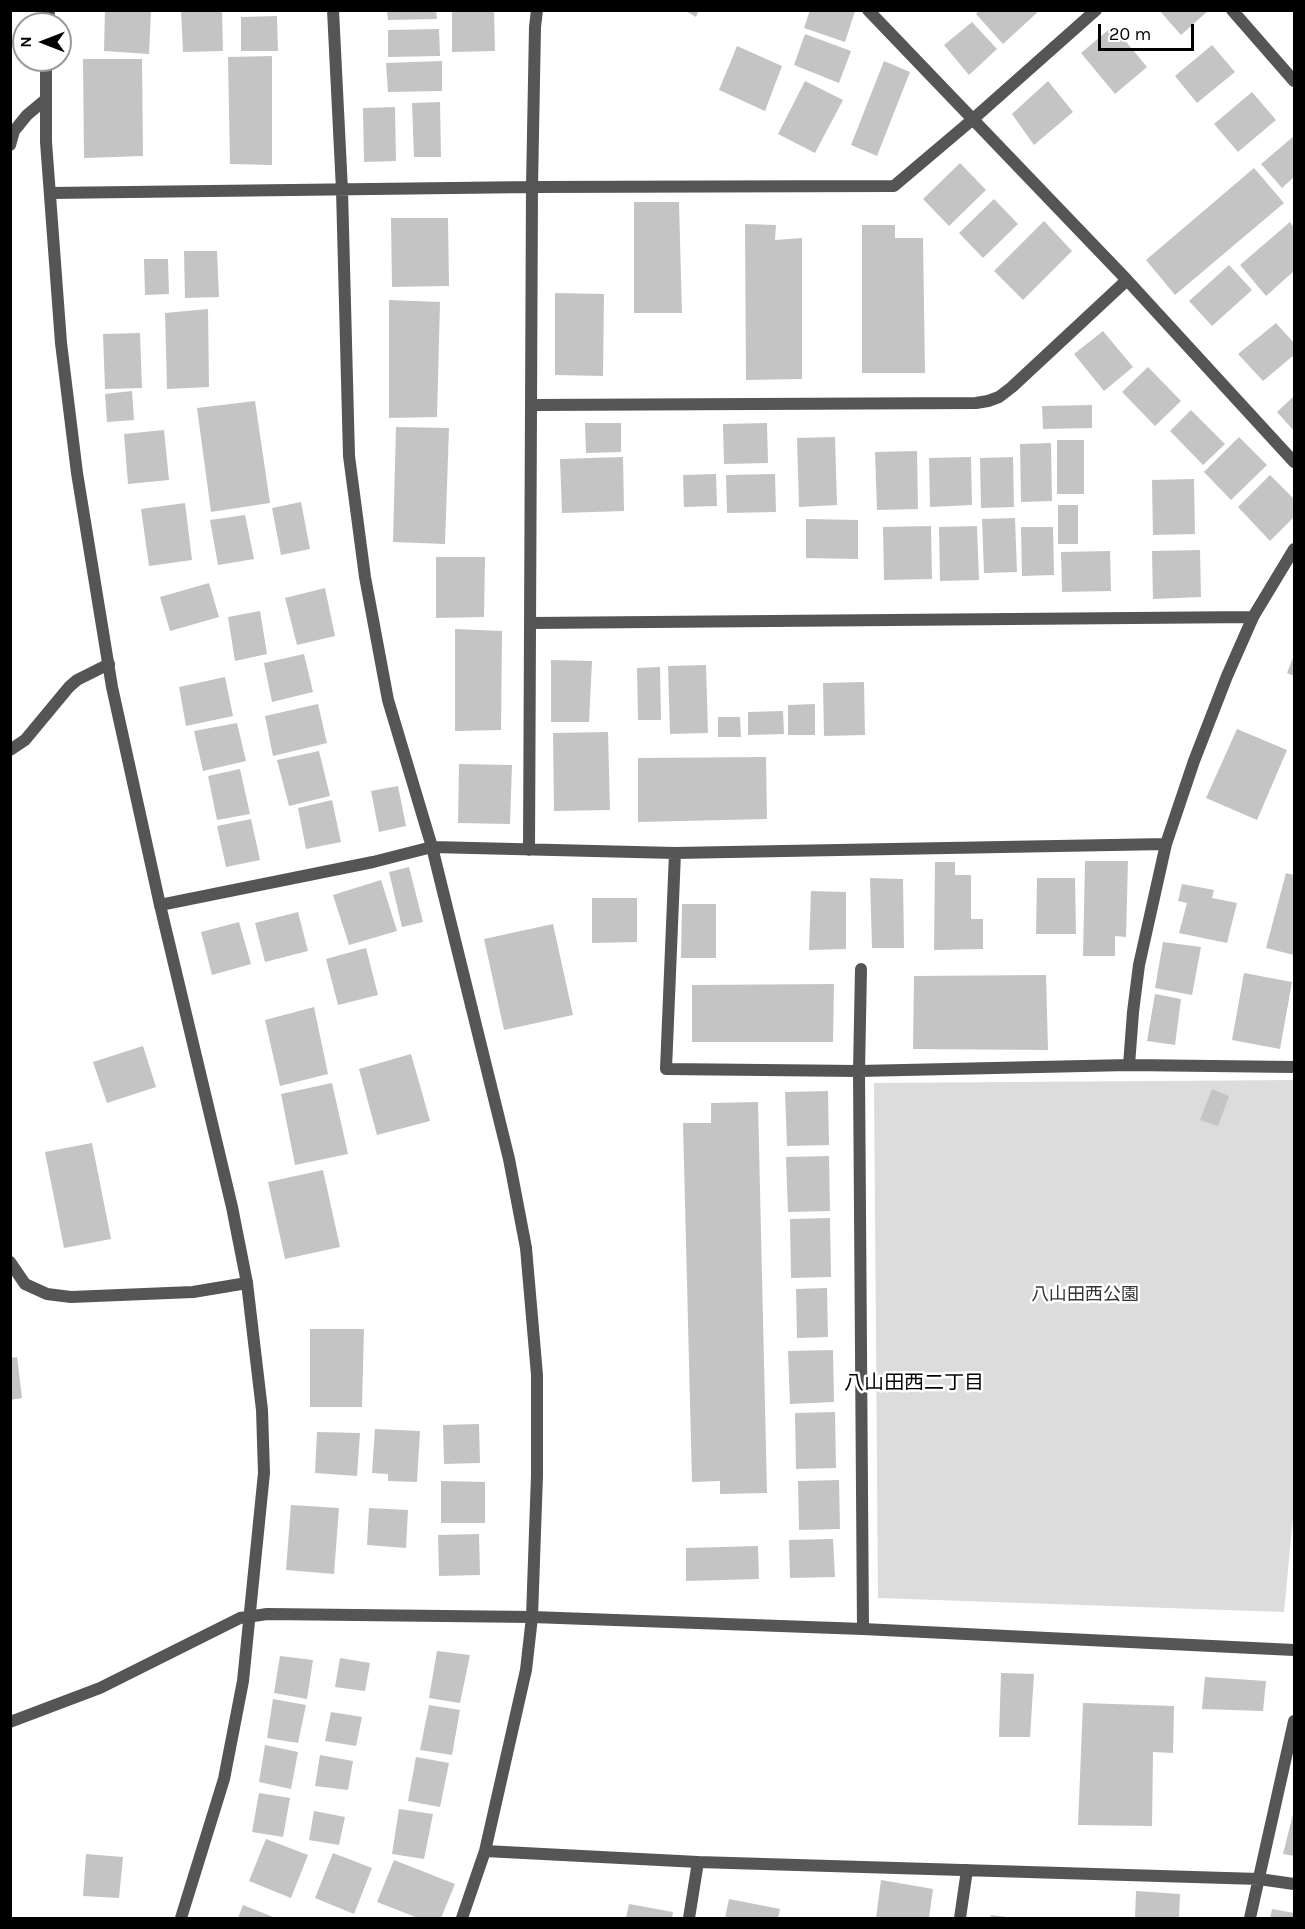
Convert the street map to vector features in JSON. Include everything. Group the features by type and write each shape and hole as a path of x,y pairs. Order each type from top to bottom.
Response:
{"street":[{"path":"333,10 342,190 349,456 365,577 388,700 432,847 509,1159 526,1248 537,1375 537,1475 532,1617 526,1670 485,1851 462,1918"},
{"path":"529,850 532,187 537,10"},
{"path":"868,10 1127,280 1294,462"},
{"path":"50,193 532,187 894,186 1095,10"},
{"path":"1232,10 1294,81"},
{"path":"46,72 46,142 61,343 77,473 109,664 160,905 232,1207 247,1283 262,1410 264,1473 243,1681 224,1779 181,1918"},
{"path":"10,145 14,131 27,115 45,100"},
{"path":"532,405 988,401 999,397 1012,387 1127,280"},
{"path":"1129,1065 1139,965 1166,844 1194,761 1227,675 1253,616 1294,549"},
{"path":"531,623 1253,616"},
{"path":"10,750 25,740 77,680 109,664"},
{"path":"160,905 373,862 432,847 675,853 1166,844"},
{"path":"675,853 666,1069 859,1071 1129,1065 1294,1067"},
{"path":"861,969 859,1071 863,1629"},
{"path":"10,1262 25,1284 47,1294 71,1297 193,1292 247,1283"},
{"path":"10,1722 100,1688 249,1616 291,1614 532,1617 863,1629 1294,1650"},
{"path":"1250,1918 1294,1721"},
{"path":"485,1851 698,1862 1259,1879 1294,1884"},
{"path":"689,1918 698,1862"},
{"path":"960,1918 967,1870"}],"green space":[{"name":"八山田西公園","path":"1294,1080 1294,1507 1284,1612 878,1598 874,1083"}],"building":[{"path":"105,10 151,10 149,54 104,51"},
{"path":"181,10 222,10 223,51 183,52"},
{"path":"387,10 436,10 437,19 388,20"},
{"path":"452,10 494,10 495,51 452,52"},
{"path":"684,10 699,10 696,17"},
{"path":"810,10 855,11 845,42 804,28"},
{"path":"979,10 1040,10 1003,44 976,14"},
{"path":"1159,10 1209,10 1181,35"},
{"path":"277,16 278,51 241,51 241,17"},
{"path":"972,22 997,49 969,75 944,45"},
{"path":"1113,26 1147,67 1115,94 1081,53"},
{"path":"439,29 440,56 388,57 388,30"},
{"path":"805,34 851,51 839,83 794,65"},
{"path":"1212,45 1235,72 1197,103 1175,76"},
{"path":"737,46 782,66 765,111 719,90"},
{"path":"272,56 272,165 230,164 228,57"},
{"path":"83,59 142,59 143,156 84,158"},
{"path":"442,61 442,91 388,92 386,63"},
{"path":"884,61 910,72 877,156 851,145"},
{"path":"805,81 843,100 815,153 778,134"},
{"path":"1048,81 1073,112 1034,145 1012,114"},
{"path":"1252,92 1276,120 1238,152 1214,124"},
{"path":"440,102 441,157 414,157 412,103"},
{"path":"395,107 396,161 364,162 363,108"},
{"path":"1294,136 1294,177 1282,188 1261,164"},
{"path":"960,163 986,190 949,226 923,199"},
{"path":"1254,168 1284,203 1175,295 1146,260"},
{"path":"994,199 1018,224 983,258 959,233"},
{"path":"634,202 679,202 682,313 634,313"},
{"path":"391,218 448,218 449,286 392,287"},
{"path":"1044,221 1072,251 1023,300 994,271"},
{"path":"1290,222 1294,228 1294,271 1266,296 1240,265"},
{"path":"745,224 776,225 775,240 802,238 802,379 746,380"},
{"path":"862,225 895,225 895,238 923,238 925,373 862,373"},
{"path":"184,251 217,251 219,297 185,298"},
{"path":"144,259 168,259 169,294 145,295"},
{"path":"1229,265 1252,290 1212,326 1189,301"},
{"path":"555,293 604,294 603,376 555,375"},
{"path":"389,300 440,302 437,417 389,418"},
{"path":"208,309 209,387 167,389 165,313"},
{"path":"1276,323 1294,343 1294,355 1263,381 1238,354"},
{"path":"1103,331 1133,367 1104,391 1074,354"},
{"path":"140,333 142,388 105,389 103,334"},
{"path":"1148,367 1181,401 1155,426 1122,392"},
{"path":"132,391 134,420 107,422 105,394"},
{"path":"1294,396 1294,431 1277,412"},
{"path":"255,401 270,503 211,512 197,408"},
{"path":"1092,405 1092,428 1043,429 1042,406"},
{"path":"1191,410 1225,444 1203,465 1170,431"},
{"path":"585,423 621,423 621,452 586,453"},
{"path":"767,423 768,463 724,464 723,424"},
{"path":"396,427 449,428 445,544 393,542"},
{"path":"164,430 169,480 128,484 124,434"},
{"path":"835,437 837,505 799,507 797,438"},
{"path":"1239,437 1267,465 1231,500 1204,472"},
{"path":"1057,440 1084,440 1084,494 1057,494"},
{"path":"1051,443 1052,501 1021,502 1020,444"},
{"path":"917,451 918,509 877,510 875,452"},
{"path":"623,457 624,511 562,513 560,459"},
{"path":"971,457 972,505 930,507 929,458"},
{"path":"1013,457 1014,507 981,508 980,458"},
{"path":"716,474 717,506 684,507 683,475"},
{"path":"775,474 776,512 727,513 726,475"},
{"path":"1270,475 1294,499 1294,517 1270,541 1238,507"},
{"path":"1194,479 1195,534 1153,535 1152,480"},
{"path":"301,502 310,549 281,555 272,508"},
{"path":"185,503 192,560 149,566 141,509"},
{"path":"1058,505 1078,505 1078,544 1058,544"},
{"path":"245,515 254,559 218,565 210,520"},
{"path":"1015,518 1017,572 984,573 982,519"},
{"path":"806,519 858,520 858,559 806,558"},
{"path":"931,526 932,579 884,580 883,527"},
{"path":"977,526 979,580 940,581 939,527"},
{"path":"1021,527 1053,527 1054,575 1022,576"},
{"path":"1200,550 1201,597 1153,599 1152,551"},
{"path":"1110,551 1111,591 1062,592 1061,552"},
{"path":"436,557 485,557 484,617 436,618"},
{"path":"209,583 219,617 170,631 160,597"},
{"path":"325,588 335,636 297,645 285,598"},
{"path":"260,611 267,654 235,661 228,617"},
{"path":"455,629 502,631 501,730 455,731"},
{"path":"304,654 313,692 272,702 264,663"},
{"path":"1294,655 1294,676 1287,673"},
{"path":"551,660 592,661 589,722 551,722"},
{"path":"706,665 708,733 670,734 668,666"},
{"path":"660,667 661,720 638,720 637,668"},
{"path":"225,677 233,716 186,726 179,687"},
{"path":"864,682 865,735 824,736 823,683"},
{"path":"318,704 327,743 273,756 265,716"},
{"path":"815,704 815,735 788,735 788,705"},
{"path":"783,711 784,734 748,735 748,712"},
{"path":"718,717 740,717 741,737 718,737"},
{"path":"237,723 246,761 203,771 194,731"},
{"path":"1237,729 1287,750 1257,820 1206,798"},
{"path":"608,732 610,810 554,811 553,733"},
{"path":"319,751 330,796 289,806 277,760"},
{"path":"766,757 767,819 638,822 638,758"},
{"path":"459,764 512,765 510,824 458,823"},
{"path":"240,769 250,814 217,820 208,776"},
{"path":"398,786 406,826 379,832 371,791"},
{"path":"332,800 341,842 306,849 298,808"},
{"path":"251,819 260,860 226,867 217,826"},
{"path":"1085,861 1128,861 1126,937 1115,936 1115,956 1083,956"},
{"path":"935,862 955,862 955,875 971,875 971,919 983,919 983,949 934,950"},
{"path":"409,867 423,922 402,927 389,872"},
{"path":"1286,873 1294,875 1294,955 1266,948"},
{"path":"870,878 903,879 904,948 872,948"},
{"path":"1037,878 1075,878 1076,934 1036,934"},
{"path":"381,880 397,931 349,945 333,895"},
{"path":"1182,884 1214,890 1212,898 1237,903 1227,943 1179,933 1187,903 1178,901"},
{"path":"811,891 846,892 846,949 809,950"},
{"path":"592,898 637,898 637,942 592,943"},
{"path":"682,904 716,904 716,958 681,958"},
{"path":"298,912 308,951 265,962 255,923"},
{"path":"239,922 251,964 212,975 201,932"},
{"path":"553,924 573,1015 504,1030 484,939"},
{"path":"1163,942 1201,947 1192,995 1155,988"},
{"path":"366,948 378,995 338,1005 326,959"},
{"path":"1244,973 1292,982 1280,1049 1232,1040"},
{"path":"1046,975 1048,1050 913,1049 914,976"},
{"path":"834,984 833,1042 692,1042 692,985"},
{"path":"1155,994 1181,999 1175,1045 1147,1041"},
{"path":"314,1007 328,1074 280,1086 265,1020"},
{"path":"143,1046 156,1087 107,1103 93,1062"},
{"path":"411,1054 430,1121 377,1135 359,1069"},
{"path":"332,1083 348,1154 295,1165 281,1094"},
{"path":"1212,1089 1229,1096 1218,1126 1200,1120"},
{"path":"828,1091 829,1145 787,1146 785,1092"},
{"path":"758,1102 767,1493 720,1494 720,1481 692,1482 683,1123 711,1123 711,1103"},
{"path":"92,1143 111,1239 64,1248 45,1152"},
{"path":"829,1156 830,1211 788,1212 786,1157"},
{"path":"323,1170 340,1247 285,1259 268,1182"},
{"path":"830,1218 831,1277 791,1278 790,1219"},
{"path":"827,1288 828,1337 797,1338 796,1289"},
{"path":"310,1329 364,1329 362,1407 310,1407"},
{"path":"833,1350 834,1402 790,1404 788,1351"},
{"path":"17,1357 22,1398 10,1400 10,1358"},
{"path":"835,1412 836,1468 796,1469 795,1413"},
{"path":"479,1424 480,1463 444,1464 443,1425"},
{"path":"375,1429 420,1431 417,1482 388,1481 388,1474 372,1473"},
{"path":"317,1432 360,1433 357,1476 315,1473"},
{"path":"839,1480 840,1529 799,1530 798,1481"},
{"path":"441,1481 485,1482 485,1523 441,1523"},
{"path":"291,1505 339,1508 334,1574 286,1570"},
{"path":"369,1508 408,1510 406,1548 367,1545"},
{"path":"479,1534 480,1575 439,1576 438,1535"},
{"path":"833,1539 835,1577 790,1578 789,1540"},
{"path":"758,1546 759,1579 686,1581 686,1548"},
{"path":"437,1651 470,1655 460,1703 429,1698"},
{"path":"280,1656 313,1660 307,1699 274,1693"},
{"path":"340,1658 370,1663 365,1691 335,1687"},
{"path":"1001,1673 1034,1674 1030,1737 999,1737"},
{"path":"1205,1677 1266,1681 1263,1711 1202,1709"},
{"path":"273,1699 306,1705 298,1743 267,1738"},
{"path":"1083,1703 1174,1706 1173,1753 1153,1752 1152,1826 1078,1825"},
{"path":"429,1705 460,1710 452,1755 420,1750"},
{"path":"331,1712 362,1717 356,1746 325,1741"},
{"path":"265,1745 298,1752 291,1789 259,1782"},
{"path":"320,1755 353,1761 348,1790 315,1786"},
{"path":"416,1757 449,1763 440,1807 408,1801"},
{"path":"259,1793 290,1798 283,1837 252,1832"},
{"path":"399,1809 433,1814 424,1859 392,1854"},
{"path":"1294,1810 1294,1856 1283,1854"},
{"path":"314,1811 345,1817 339,1845 309,1840"},
{"path":"266,1839 308,1855 291,1898 249,1881"},
{"path":"333,1853 372,1868 354,1914 315,1898"},
{"path":"86,1854 123,1857 119,1898 83,1896"},
{"path":"394,1860 455,1884 441,1918 418,1918 377,1902"},
{"path":"881,1880 933,1889 929,1918 876,1918"},
{"path":"1136,1891 1180,1894 1179,1918 1135,1918"},
{"path":"729,1899 780,1909 778,1918 725,1918"},
{"path":"629,1904 673,1912 672,1918 626,1918"},
{"path":"243,1905 276,1918 238,1918"},
{"path":"1272,1909 1294,1913 1294,1918 1270,1918"},
{"path":"991,1915 1006,1917 1006,1918 990,1918"}],"district":[{"name":"八山田西二丁目","path":"914,1383"}]}
